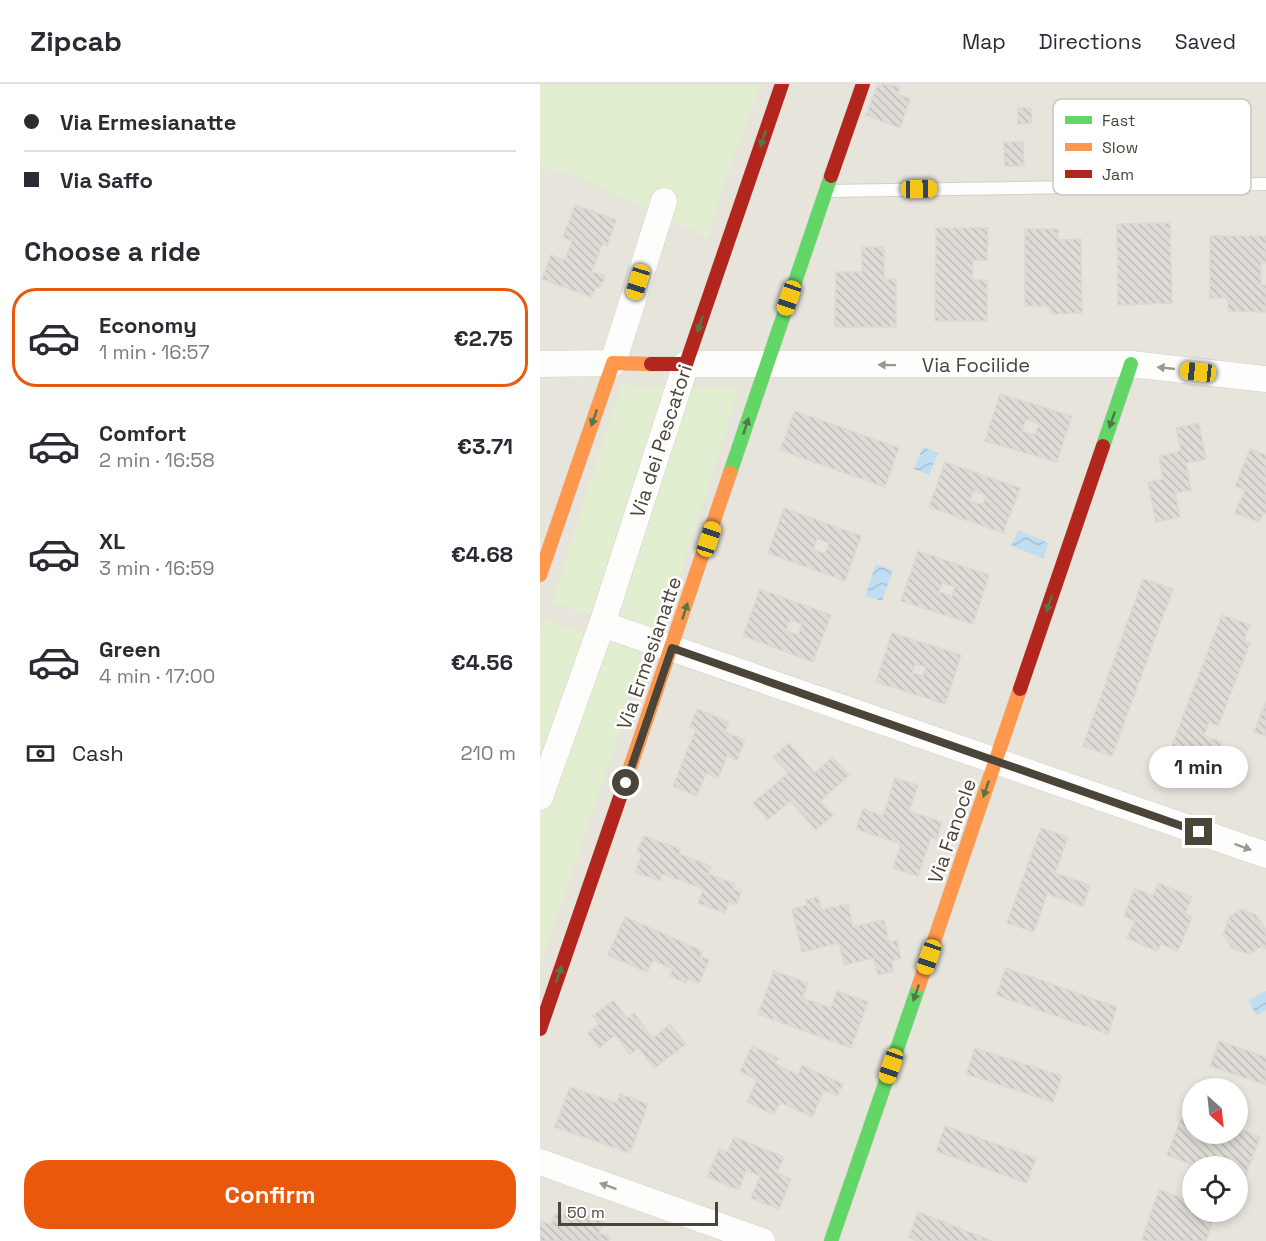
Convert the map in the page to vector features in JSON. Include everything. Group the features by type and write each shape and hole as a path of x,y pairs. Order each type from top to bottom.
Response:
{"street":[{"name":"Via dei Pescatori","path":"540,797 602,624 686,364 782,84"},
{"name":"Via Ermesianatte","path":"540,1029 863,84"},
{"path":"540,575 613,363 664,201"},
{"path":"540,364 686,364"},
{"name":"Via Focilide","path":"686,364 956,366 1131,364 1266,379"},
{"name":"Via Fanocle","path":"831,1241 1131,364"},
{"path":"602,624 1266,855"},
{"path":"540,1162 762,1241"}],"lane":[{"path":"1251,184 1266,184"},
{"path":"826,191 1053,187"}],"shaded area":[{"path":"540,84 1266,84 1266,1241 540,1241"}],"green space":[{"path":"540,84 761,84 719,196 708,238 579,177 540,166"},
{"path":"621,385 739,389 661,636 552,602"},
{"path":"545,619 647,654 540,965 540,634"}],"water":[{"path":"923,447 938,453 929,475 914,469"},
{"path":"1018,530 1049,543 1043,558 1011,546"},
{"path":"876,564 893,570 882,601 865,596"},
{"path":"1266,991 1266,1010 1256,1015 1248,1000"}],"building":[{"path":"878,84 900,86 898,94 910,99 900,128 866,115"},
{"path":"1018,108 1031,108 1032,123 1018,124"},
{"path":"1004,142 1023,142 1024,166 1005,166"},
{"path":"575,205 616,220 607,246 602,244 592,272 605,276 600,288 596,287 592,297 542,279 551,255 565,260 572,241 563,237"},
{"path":"1170,223 1172,303 1118,305 1117,224"},
{"path":"936,228 988,228 987,260 973,260 972,280 987,280 987,321 935,321"},
{"path":"1025,229 1058,229 1058,240 1081,239 1082,313 1050,314 1049,306 1025,306"},
{"path":"1210,236 1266,236 1266,263 1261,263 1261,285 1266,285 1266,312 1228,311 1228,298 1210,298"},
{"path":"862,247 884,247 884,279 896,279 896,327 835,327 836,272 862,272"},
{"path":"1000,394 1072,416 1057,462 985,441","holes":["1026,419 1039,424 1035,435 1022,431"]},
{"path":"795,411 899,448 885,487 780,450"},
{"path":"1199,423 1206,459 1186,463 1191,490 1175,493 1180,517 1156,522 1148,482 1163,479 1159,456 1181,451 1176,428"},
{"path":"1250,449 1266,455 1266,514 1263,513 1259,522 1235,513 1245,490 1235,486"},
{"path":"945,462 1020,488 1003,533 929,507","holes":["973,491 986,495 983,505 970,501"]},
{"path":"784,508 861,536 845,581 768,553","holes":["817,538 829,543 825,554 813,549"]},
{"path":"918,551 989,575 973,624 901,601","holes":["942,583 955,587 952,596 939,592"]},
{"path":"1143,579 1173,589 1112,756 1083,746"},
{"path":"760,589 831,615 813,662 743,636","holes":["790,620 802,624 798,635 786,631"]},
{"path":"1222,615 1250,625 1244,640 1250,643 1218,726 1209,722 1204,736 1222,742 1212,766 1207,764 1201,780 1164,766"},
{"path":"892,633 961,655 945,704 876,682","holes":["915,664 926,667 923,676 912,673"]},
{"path":"1266,701 1266,736 1254,732"},
{"path":"697,709 729,722 725,732 745,740 737,760 727,756 718,778 706,773 697,796 673,786 696,729 690,727"},
{"path":"789,743 815,773 832,757 849,775 820,801 833,815 816,830 790,801 768,820 753,803 788,773 773,757"},
{"path":"895,778 918,785 909,811 942,822 937,839 931,837 918,876 893,868 901,844 856,829 863,809 883,816"},
{"path":"1041,828 1068,837 1055,873 1090,885 1083,906 1047,894 1034,932 1007,923"},
{"path":"644,836 680,849 679,854 711,866 708,874 735,884 733,889 741,892 736,905 729,902 725,913 698,903 704,889 662,874 660,881 635,872 642,854 637,852"},
{"path":"1158,883 1192,897 1185,914 1192,917 1178,951 1161,944 1157,951 1127,938 1135,921 1124,916 1135,888 1153,896"},
{"path":"818,897 821,910 848,904 853,927 884,920 889,942 897,940 901,958 891,961 894,971 878,975 874,958 844,965 839,943 802,952 792,909 807,905 806,900"},
{"path":"1243,909 1256,915 1266,930 1266,949 1261,947 1249,954 1232,948 1223,935 1230,916"},
{"path":"625,917 703,951 700,956 709,960 699,983 688,979 686,983 670,976 673,969 653,960 647,972 608,955"},
{"path":"1006,968 1117,1007 1108,1034 996,995"},
{"path":"774,971 808,983 802,998 831,1008 837,991 868,1002 851,1048 758,1014"},
{"path":"613,1000 627,1018 634,1013 653,1038 670,1024 686,1044 654,1068 639,1048 630,1054 615,1035 599,1048 588,1033 599,1024 593,1016"},
{"path":"1219,1041 1266,1057 1266,1085 1248,1078 1210,1066"},
{"path":"752,1046 778,1058 775,1064 798,1075 802,1065 843,1084 837,1096 824,1090 812,1117 780,1102 774,1115 747,1102 757,1080 740,1071"},
{"path":"975,1048 1062,1076 1053,1102 966,1074"},
{"path":"570,1087 617,1103 620,1094 648,1104 630,1153 555,1127"},
{"path":"1181,1118 1182,1144 1248,1144 1248,1132 1260,1137 1248,1169 1248,1156 1182,1156 1182,1161 1167,1155"},
{"path":"945,1126 1036,1158 1027,1183 936,1151"},
{"path":"734,1137 784,1157 777,1173 791,1179 779,1209 751,1198 760,1176 746,1170 739,1190 707,1177 719,1149 728,1152"},
{"path":"1159,1190 1182,1198 1182,1222 1212,1222 1206,1241 1147,1241 1142,1239"},
{"path":"567,1208 603,1222 599,1233 610,1237 609,1241 540,1241 540,1221 551,1225 555,1214 563,1217"},
{"path":"918,1212 992,1241 918,1241 909,1238"}],"traffic: fast":[{"path":"730,473 831,176"},
{"path":"1103,446 1131,364"},
{"path":"831,1241 919,985"}],"traffic: slow":[{"path":"540,575 613,363 651,364"},
{"path":"628,774 730,473"},
{"path":"919,985 1020,689"}],"traffic: jam":[{"path":"651,364 686,364 782,84"},
{"path":"831,176 863,84"},
{"path":"1020,689 1103,446"},
{"path":"540,1029 628,774"}],"route":[{"path":"626,783 672,648 1199,832"}]}
